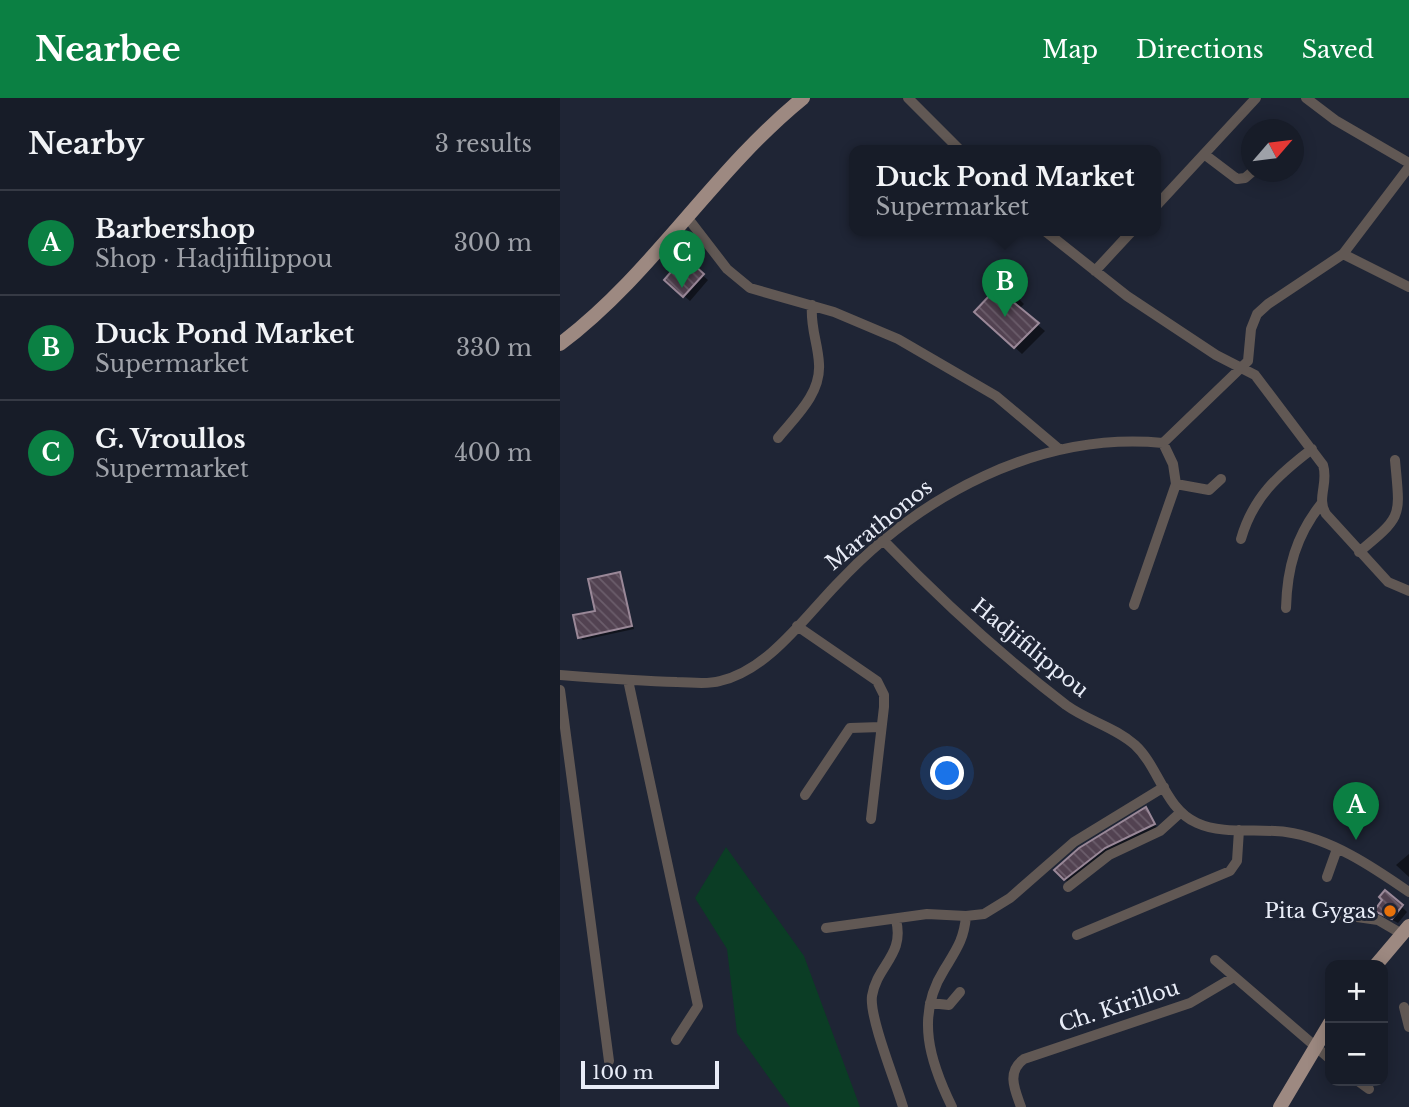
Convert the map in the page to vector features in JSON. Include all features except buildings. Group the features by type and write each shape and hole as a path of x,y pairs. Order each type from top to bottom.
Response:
{"main road":[{"path":"560,344 608,302 750,147 803,98"},
{"path":"1380,960 1406,930"},
{"path":"1280,1107 1325,1030"}],"street":[{"path":"908,98 955,145"},
{"path":"1161,201 1256,98"},
{"path":"1134,605 1176,484 1173,464 1163,443 1249,358 1253,321 1262,309 1343,254 1409,165 1335,120 1306,98"},
{"path":"1204,154 1237,179 1241,178"},
{"path":"687,217 737,279 763,292 813,305 872,327 944,364 996,396 1059,449"},
{"path":"1051,236 1138,303 1255,375 1312,449 1326,473 1321,504 1303,527 1293,556 1287,580 1286,608"},
{"path":"1095,271 1127,236"},
{"path":"1343,254 1409,287"},
{"path":"778,438 806,403 819,380 820,364 811,322 813,305"},
{"name":"Marathonos","path":"560,675 628,680 720,681 762,658 797,626 840,580 926,508 959,487 1059,449 1163,443"},
{"path":"1241,539 1250,511 1266,487 1312,449"},
{"path":"1359,552 1390,526 1398,515 1395,460"},
{"path":"1176,484 1209,490 1221,480"},
{"path":"1321,504 1359,552 1388,582 1409,591"},
{"name":"Hadjifilippou","path":"884,542 952,608 1058,698 1137,747 1152,764 1164,788 1181,812 1205,826 1303,834 1337,849 1409,892"},
{"path":"797,626 877,681 884,695 871,819"},
{"path":"628,680 698,1006 676,1040"},
{"path":"560,690 609,1061"},
{"path":"805,795 850,728 881,727"},
{"path":"826,928 938,913 966,916 984,914 1001,905 1074,842 1164,788"},
{"path":"1068,887 1109,855 1160,831 1181,812"},
{"path":"1077,935 1230,871 1237,861 1238,830"},
{"path":"1326,877 1337,849"},
{"path":"1336,914 1378,920 1406,930"},
{"path":"952,1107 928,1041 930,1003 936,985 964,939 966,916"},
{"path":"896,919 899,942 875,986 872,1000 903,1107"},
{"path":"1215,960 1325,1055"},
{"name":"Ch. Kirillou","path":"1021,1107 1013,1079 1015,1068 1033,1055 1189,1003 1234,977"},
{"path":"930,1003 949,1005 960,992"},
{"path":"1404,1007 1409,1027"},
{"path":"1365,1086 1369,1089"}],"green space":[{"path":"726,847 804,956 860,1107 790,1107 737,1033 727,949 695,898"}],"place":[{"name":"G. Vroullos","path":"682,288"},
{"name":"Duck Pond Market","path":"1005,317"},
{"name":"Barbershop","path":"1356,840"},
{"name":"Pita Gygas","path":"1390,911"}]}
